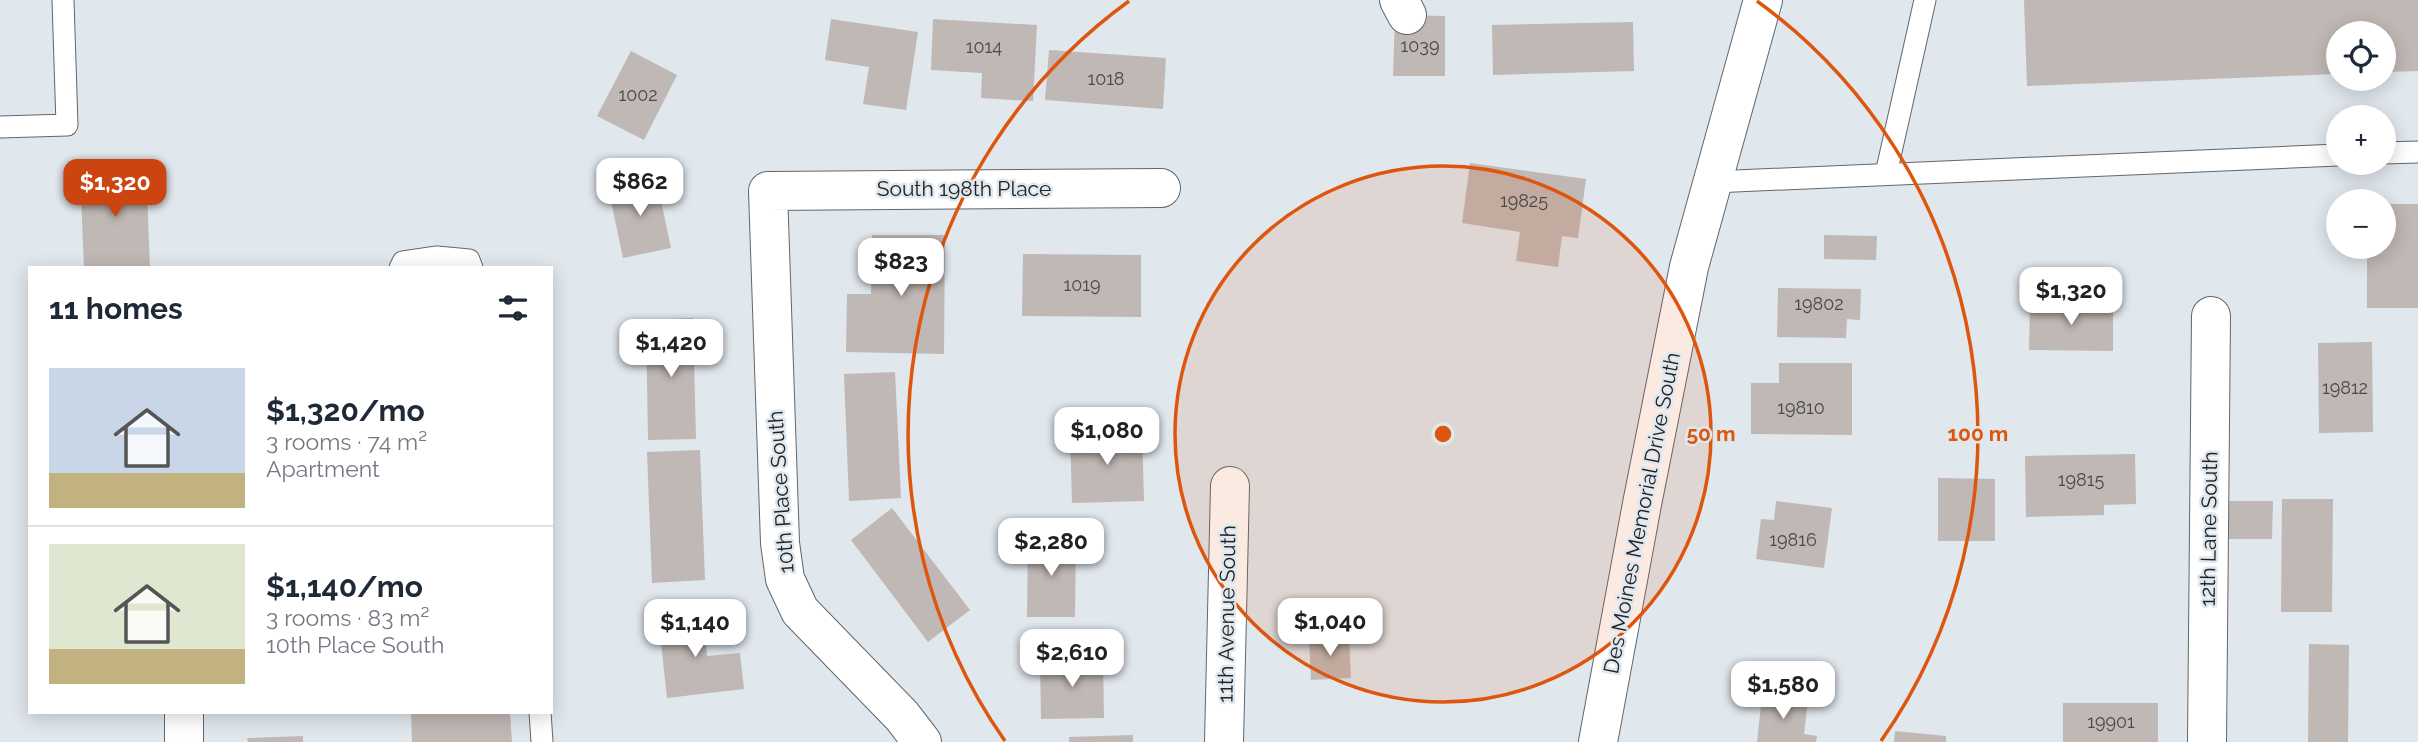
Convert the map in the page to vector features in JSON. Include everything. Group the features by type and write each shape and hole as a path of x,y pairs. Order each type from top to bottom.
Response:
{"street":[{"name":"Des Moines Memorial Drive South","path":"1598,742 1687,280 1763,0"},
{"name":"South 198th Place","path":"768,191 1161,188"},
{"name":"10th Place South","path":"768,191 780,543 785,579 800,611 902,716 922,742"},
{"name":"12th Lane South","path":"2207,742 2211,316"},
{"name":"11th Avenue South","path":"1224,742 1230,486"},
{"path":"184,714 184,742"}],"lane":[{"path":"0,127 67,125 62,0"},
{"path":"1886,174 1926,0"},
{"path":"2396,153 2418,152"},
{"path":"1713,182 2326,156"},
{"path":"401,266 403,262 437,257 469,260 471,266"},
{"path":"540,714 542,742"}],"building":[{"path":"2024,0 2418,0 2418,71 2396,72 2396,21 2326,21 2326,74 2027,86"},
{"path":"1395,15 1445,16 1445,76 1393,76"},
{"path":"831,19 918,32 906,110 863,104 869,67 825,60"},
{"path":"933,19 1037,25 1033,101 981,98 982,73 931,70"},
{"path":"1633,22 1634,71 1493,75 1492,25"},
{"path":"1049,50 1166,58 1163,109 1045,100"},
{"path":"631,51 677,75 644,140 597,116"},
{"path":"1470,163 1586,179 1578,238 1562,236 1558,267 1516,261 1520,232 1462,223"},
{"path":"146,169 150,266 84,266 80,171"},
{"path":"656,177 671,248 623,258 608,187"},
{"path":"2396,204 2418,204 2418,308 2367,308 2367,259 2396,259"},
{"path":"872,235 945,235 944,354 846,352 847,294 871,294"},
{"path":"1824,235 1877,236 1876,260 1824,259"},
{"path":"1023,254 1141,255 1141,317 1022,316"},
{"path":"1778,288 1861,289 1860,320 1847,319 1846,338 1777,337"},
{"path":"2030,302 2113,304 2113,351 2029,350"},
{"path":"693,318 696,439 648,440 646,320"},
{"path":"2372,342 2373,432 2319,433 2318,343"},
{"path":"1779,363 1852,363 1852,435 1751,434 1751,383 1779,383"},
{"path":"895,372 901,498 849,501 844,374"},
{"path":"1142,430 1144,501 1072,503 1070,432"},
{"path":"700,450 705,580 652,583 647,452"},
{"path":"2135,454 2136,504 2104,505 2104,515 2026,517 2025,456"},
{"path":"1938,478 1995,479 1995,541 1938,541"},
{"path":"2282,499 2333,499 2332,612 2281,612"},
{"path":"1776,501 1832,508 1824,568 1756,559 1761,519 1774,520"},
{"path":"2224,501 2273,501 2272,539 2224,539"},
{"path":"892,508 970,610 928,642 851,540"},
{"path":"1028,538 1076,539 1075,617 1027,617"},
{"path":"703,611 707,656 740,653 744,689 667,698 658,615"},
{"path":"1349,637 1351,678 1311,680 1309,639"},
{"path":"2309,644 2349,645 2348,742 2308,742"},
{"path":"1103,659 1104,718 1041,719 1040,661"},
{"path":"1762,696 1808,701 1804,734 1817,736 1816,742 1757,742"},
{"path":"2063,703 2158,703 2158,742 2063,742"},
{"path":"411,714 510,714 512,742 412,742"},
{"path":"1895,731 1946,736 1946,742 1894,742"},
{"path":"1133,735 1133,742 1069,742 1069,737"},
{"path":"303,736 303,742 248,742 247,738"}]}
